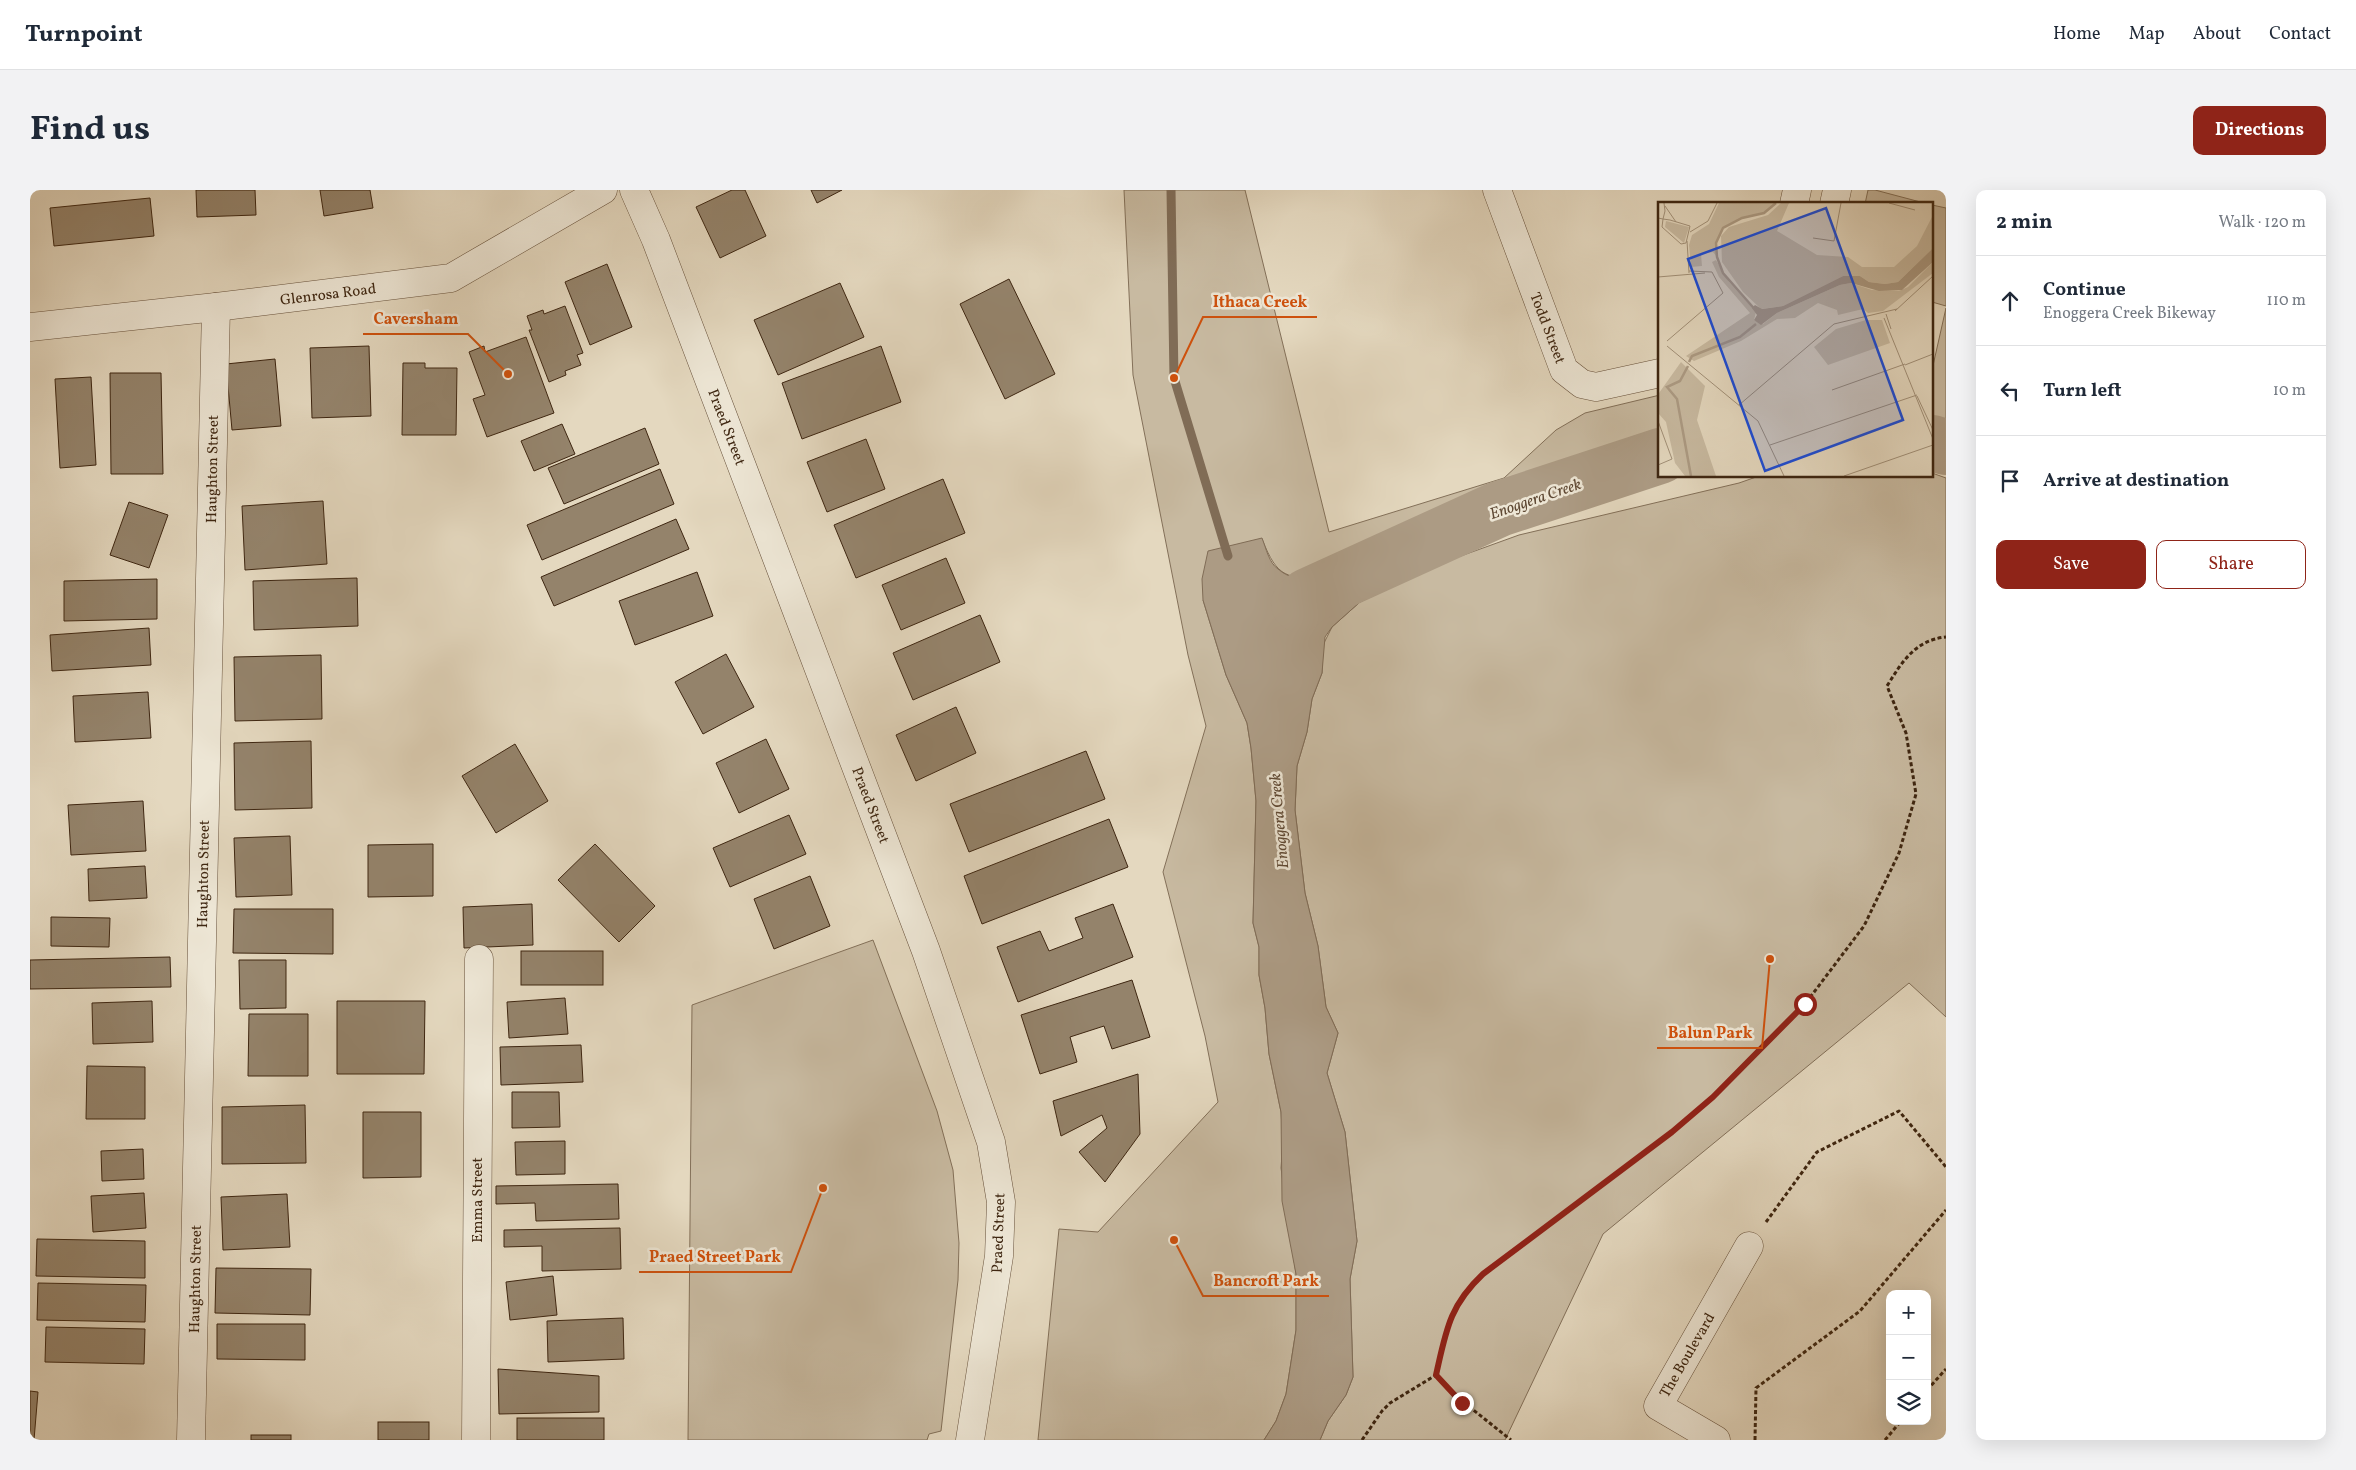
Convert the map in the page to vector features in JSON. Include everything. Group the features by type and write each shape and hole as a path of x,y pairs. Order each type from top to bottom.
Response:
{"street":[{"name":"Glenrosa Road","path":"30,327 216,308 451,278 603,190"},
{"name":"Praed Street","path":"634,190 656,240 926,951 991,1142 1001,1202 999,1256 970,1440"},
{"name":"Todd Street","path":"1497,190 1564,370 1585,386 1596,388 1658,373"},
{"name":"Haughton Street","path":"191,1440 216,308"},
{"name":"Emma Street","path":"476,1440 479,959"},
{"name":"The Boulevard","path":"1716,1440 1658,1406 1749,1246"}],"path":[{"path":"1362,1440 1382,1411 1390,1403 1436,1375 1451,1316 1467,1289 1483,1274 1672,1132 1713,1097 1805,1004 1864,926 1899,853 1916,794 1906,733 1888,686 1908,653 1938,638 1946,637"},
{"path":"1749,1246 1817,1152 1899,1111 1946,1167"},
{"path":"1755,1440 1756,1388 1860,1311 1946,1210"},
{"path":"1931,1385 1946,1368"},
{"path":"1436,1375 1457,1398 1511,1440"},
{"path":"1885,1440 1897,1425"}],"shaded area":[{"path":"1124,190 1245,190 1329,532 1504,478 1556,430 1585,413 1658,395 1658,446 1512,496 1327,578 1302,578 1285,573 1273,562 1262,539 1203,600 1226,675 1247,723 1251,748 1256,801 1253,923 1259,947 1259,975 1265,1008 1269,1054 1281,1112 1283,1142 1281,1168 1296,1274 1296,1330 1286,1394 1276,1421 1264,1440 1038,1440 1059,1229 1098,1232 1218,1102 1205,1036 1163,872 1206,726 1188,655 1133,375"},
{"path":"1868,190 1875,190 1920,202 1865,202"},
{"path":"1934,205 1946,208 1946,306 1934,303"},
{"path":"1946,308 1946,447 1934,444 1934,361"},
{"path":"1934,474 1946,478 1946,1017 1909,983 1603,1234 1505,1440 1320,1440 1328,1421 1346,1395 1353,1377 1350,1279 1357,1241 1345,1132 1327,1073 1338,1033 1326,1007 1318,946 1305,893 1295,810 1297,766 1307,732 1312,699 1322,673 1323,645 1332,627 1360,602 1447,561 1519,535 1753,478 1934,478"},
{"path":"873,940 937,1111 953,1170 959,1243 958,1280 941,1431 929,1434 927,1440 688,1440 692,1005"}],"water":[{"path":"1262,538 1272,563 1288,575 1299,579 1322,578 1366,562 1376,594 1360,602 1332,627 1325,637 1322,673 1312,699 1307,732 1297,766 1295,810 1305,893 1318,946 1326,1007 1338,1033 1327,1073 1345,1132 1357,1241 1350,1279 1353,1377 1346,1395 1328,1421 1320,1440 1264,1440 1276,1421 1286,1394 1296,1330 1296,1274 1282,1201 1281,1112 1269,1054 1265,1008 1259,975 1259,947 1253,923 1256,801 1251,748 1247,723 1226,675 1203,600 1202,579 1208,551"}],"building":[{"path":"196,190 255,190 256,215 197,217"},
{"path":"320,190 370,190 373,208 324,216"},
{"path":"732,190 745,190 766,236 720,258 696,207"},
{"path":"811,190 842,190 817,203"},
{"path":"150,198 154,236 54,246 50,208"},
{"path":"607,264 632,327 590,345 565,282"},
{"path":"1009,279 1055,374 1005,399 960,304"},
{"path":"840,283 864,337 778,375 754,320"},
{"path":"565,306 583,353 577,355 581,365 565,371 566,375 549,382 529,330 532,330 527,316 543,310 544,314"},
{"path":"526,337 554,413 487,437 473,399 485,395 469,352 484,346 485,352"},
{"path":"369,346 371,416 312,418 310,348"},
{"path":"881,346 901,402 802,439 782,383"},
{"path":"275,359 281,426 232,430 226,364"},
{"path":"403,363 425,363 425,368 457,368 456,435 402,435"},
{"path":"110,373 161,373 163,474 111,474"},
{"path":"91,377 96,465 60,468 55,379"},
{"path":"562,424 575,454 534,471 521,441"},
{"path":"645,428 659,464 564,504 548,468"},
{"path":"866,439 885,489 827,512 807,462"},
{"path":"660,469 674,504 542,560 527,525"},
{"path":"943,479 965,533 856,578 834,525"},
{"path":"323,501 327,564 245,570 242,506"},
{"path":"129,502 168,515 149,568 110,555"},
{"path":"676,519 689,549 554,606 541,577"},
{"path":"946,558 965,603 901,630 882,585"},
{"path":"697,572 713,616 635,645 619,601"},
{"path":"357,578 358,626 254,630 253,581"},
{"path":"157,579 157,619 64,621 64,581"},
{"path":"980,615 1000,662 913,700 893,653"},
{"path":"149,628 151,665 52,671 50,635"},
{"path":"726,654 754,707 703,734 675,682"},
{"path":"321,655 322,719 235,721 234,657"},
{"path":"148,692 151,738 75,742 73,696"},
{"path":"956,707 976,753 916,781 896,735"},
{"path":"766,739 789,789 739,813 716,763"},
{"path":"311,741 312,808 235,810 234,743"},
{"path":"515,744 548,801 496,833 462,776"},
{"path":"1086,751 1105,799 969,852 950,804"},
{"path":"143,801 146,851 71,855 68,805"},
{"path":"789,815 806,854 730,887 713,848"},
{"path":"1109,819 1128,867 982,924 964,876"},
{"path":"290,836 292,895 236,897 234,838"},
{"path":"433,844 433,896 368,897 368,845"},
{"path":"595,844 655,906 619,942 558,880"},
{"path":"145,866 147,898 89,901 88,869"},
{"path":"810,876 830,926 774,949 754,899"},
{"path":"532,904 533,945 464,948 463,907"},
{"path":"1113,904 1133,957 1018,1002 997,947 1040,931 1049,951 1083,938 1075,918"},
{"path":"234,909 333,909 333,954 233,953"},
{"path":"51,917 110,918 109,947 51,946"},
{"path":"521,951 603,951 603,985 521,985"},
{"path":"170,957 171,987 30,989 30,960"},
{"path":"239,960 286,960 286,1008 240,1009"},
{"path":"1132,980 1150,1037 1112,1049 1104,1026 1070,1037 1077,1062 1040,1074 1021,1015"},
{"path":"565,998 568,1034 509,1038 507,1002"},
{"path":"152,1001 153,1042 93,1044 92,1003"},
{"path":"337,1001 425,1001 424,1074 337,1074"},
{"path":"249,1014 308,1014 308,1076 248,1076"},
{"path":"581,1045 583,1082 501,1085 500,1047"},
{"path":"87,1066 145,1067 145,1119 86,1119"},
{"path":"1138,1074 1140,1134 1105,1182 1079,1152 1107,1128 1102,1115 1061,1136 1053,1101"},
{"path":"512,1092 559,1092 560,1127 512,1128"},
{"path":"305,1105 306,1163 222,1164 222,1107"},
{"path":"363,1112 421,1112 421,1177 363,1178"},
{"path":"565,1141 565,1174 516,1175 515,1142"},
{"path":"143,1149 144,1179 102,1181 101,1151"},
{"path":"618,1184 619,1219 536,1221 535,1203 496,1204 496,1186"},
{"path":"144,1193 146,1228 93,1232 91,1196"},
{"path":"287,1194 290,1247 223,1250 221,1197"},
{"path":"620,1228 621,1269 542,1271 542,1246 504,1247 504,1230"},
{"path":"37,1239 145,1241 145,1278 36,1276"},
{"path":"216,1268 311,1269 310,1315 215,1313"},
{"path":"553,1276 557,1315 510,1320 506,1282"},
{"path":"38,1283 146,1285 145,1322 37,1320"},
{"path":"623,1318 624,1359 548,1362 547,1321"},
{"path":"217,1324 305,1324 305,1360 217,1359"},
{"path":"46,1327 145,1329 144,1364 45,1362"},
{"path":"498,1369 599,1376 599,1412 499,1414"},
{"path":"30,1391 38,1392 34,1440 30,1440"},
{"path":"517,1418 604,1418 604,1440 517,1440"},
{"path":"378,1422 429,1422 429,1440 378,1440"},
{"path":"251,1435 291,1435 291,1440 251,1440"}],"waterway":[{"path":"1171,190 1174,378 1228,556"},
{"name":"Enoggera Creek","path":"1934,444 1946,447"},
{"name":"Enoggera Creek","path":"1299,604 1308,596 1499,509 1658,457"}],"place":[{"name":"Caversham","path":"508,374"},
{"name":"Ithaca Creek","path":"1174,378"},
{"name":"Balun Park","path":"1770,959"},
{"name":"Praed Street Park","path":"823,1188"},
{"name":"Bancroft Park","path":"1174,1240"}],"route":[{"path":"1462,1403 1436,1375 1451,1316 1467,1289 1483,1274 1672,1132 1713,1097 1805,1004"}]}
